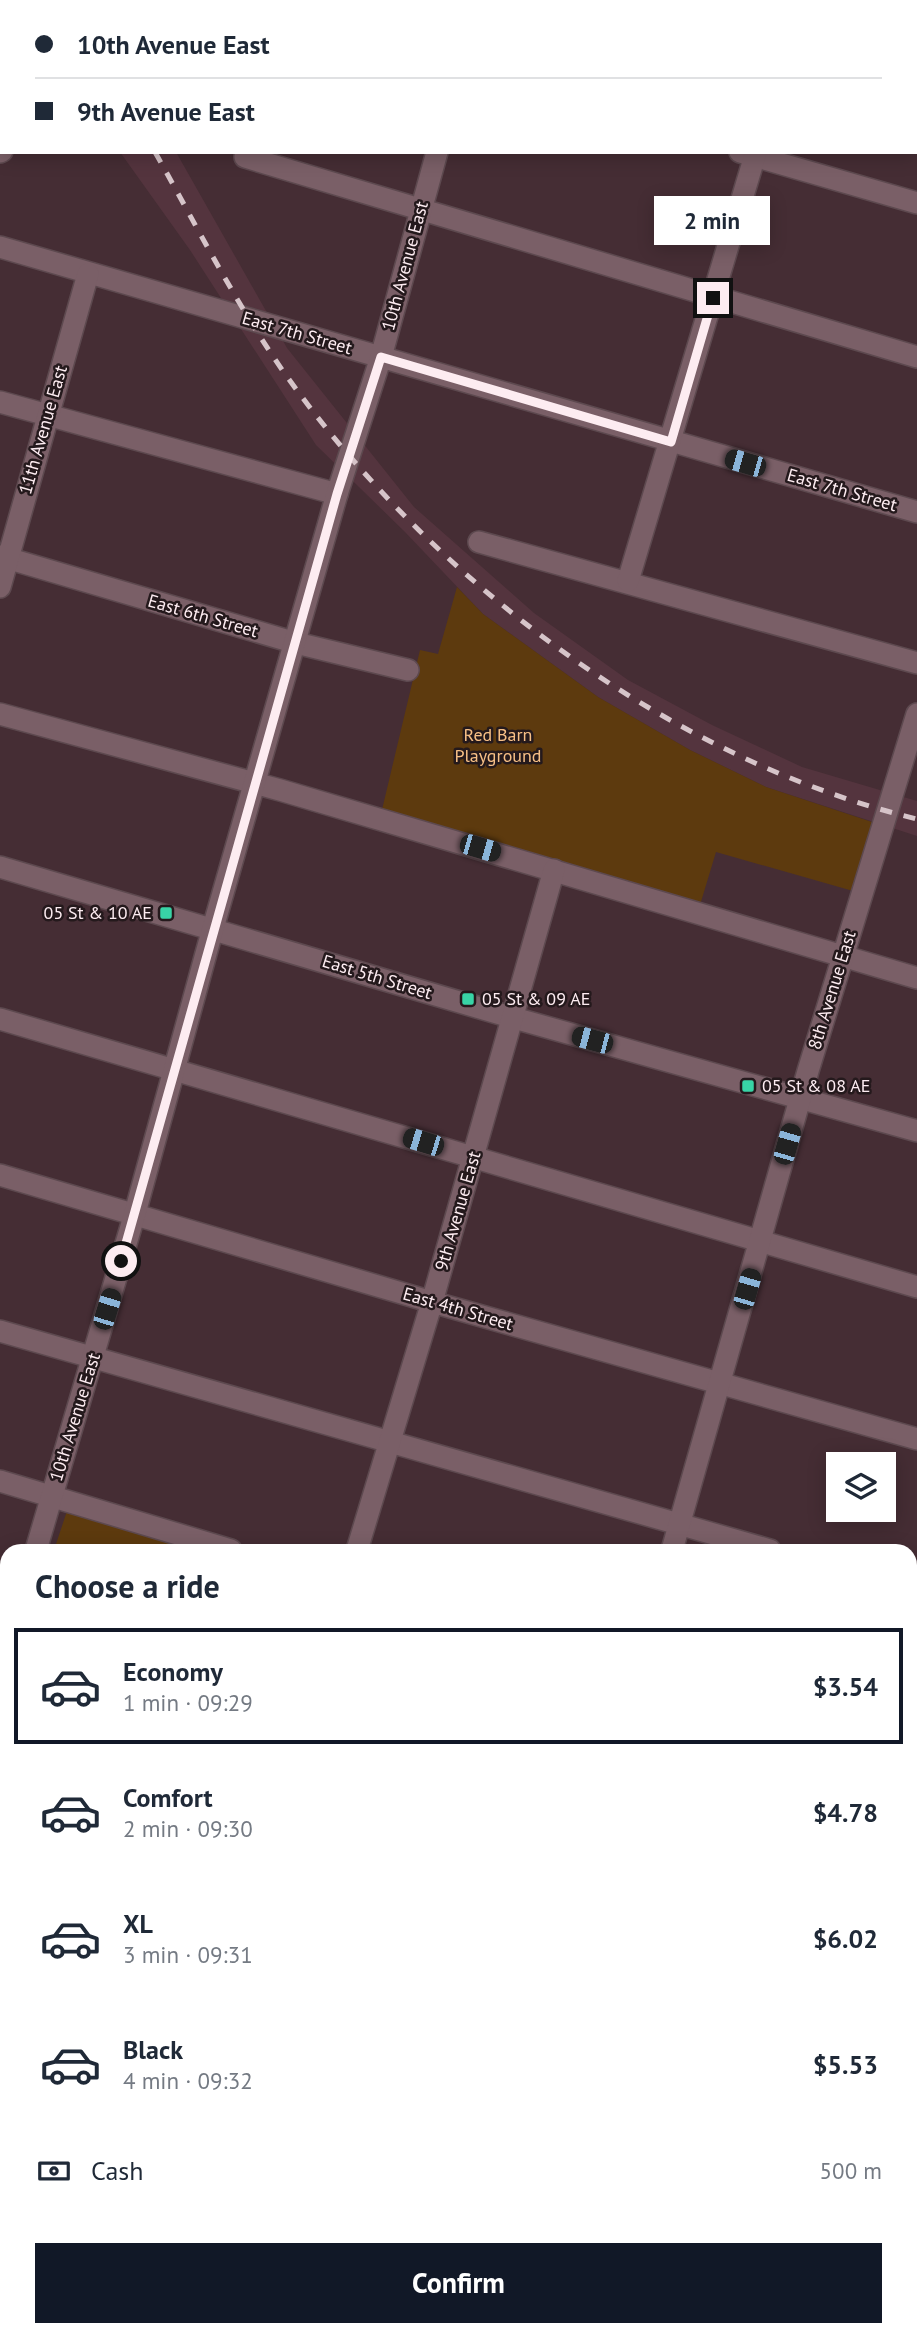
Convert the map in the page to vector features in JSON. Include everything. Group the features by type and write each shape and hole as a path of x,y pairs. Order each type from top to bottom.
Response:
{"street":[{"name":"10th Avenue East","path":"38,1544 135,1213 337,494 381,357 436,154"},
{"path":"628,581 713,298 750,154 917,203"},
{"path":"245,157 917,357"},
{"name":"East 7th Street","path":"0,247 917,512"},
{"name":"11th Avenue East","path":"0,587 4,557 88,274"},
{"path":"0,402 337,494"},
{"path":"479,542 917,663"},
{"name":"East 6th Street","path":"4,557 296,643 408,670"},
{"path":"0,714 256,784 917,978"},
{"name":"8th Avenue East","path":"674,1544 800,1097 917,714"},
{"name":"East 5th Street","path":"0,867 514,1018 917,1131"},
{"name":"9th Avenue East","path":"359,1544 392,1441 554,870"},
{"path":"0,1019 917,1287"},
{"name":"East 4th Street","path":"0,1175 432,1302 917,1439"},
{"path":"0,1331 750,1544"},
{"path":"0,1481 211,1544"}],"shaded area":[{"path":"121,154 177,154 287,348 414,507 534,613 628,680 712,725 802,767 917,801 917,836 766,787 690,750 598,697 483,614 405,532 316,445 190,250"}],"green space":[{"name":"Red Barn Playground","path":"457,587 483,614 598,697 690,750 766,787 875,823 853,891 716,852 700,905 381,814 420,650 438,654"},
{"path":"67,1511 184,1544 56,1544"}],"railway":[{"path":"156,154 232,291 283,371 342,448 409,521 482,589 561,650 645,706 733,753 824,791 917,819"}],"place":[{"name":"05 St & 10 AE","path":"166,913"},
{"name":"05 St & 09 AE","path":"468,999"},
{"name":"05 St & 08 AE","path":"748,1086"}],"route":[{"path":"121,1261 337,494 381,357 671,442 713,298"}]}
